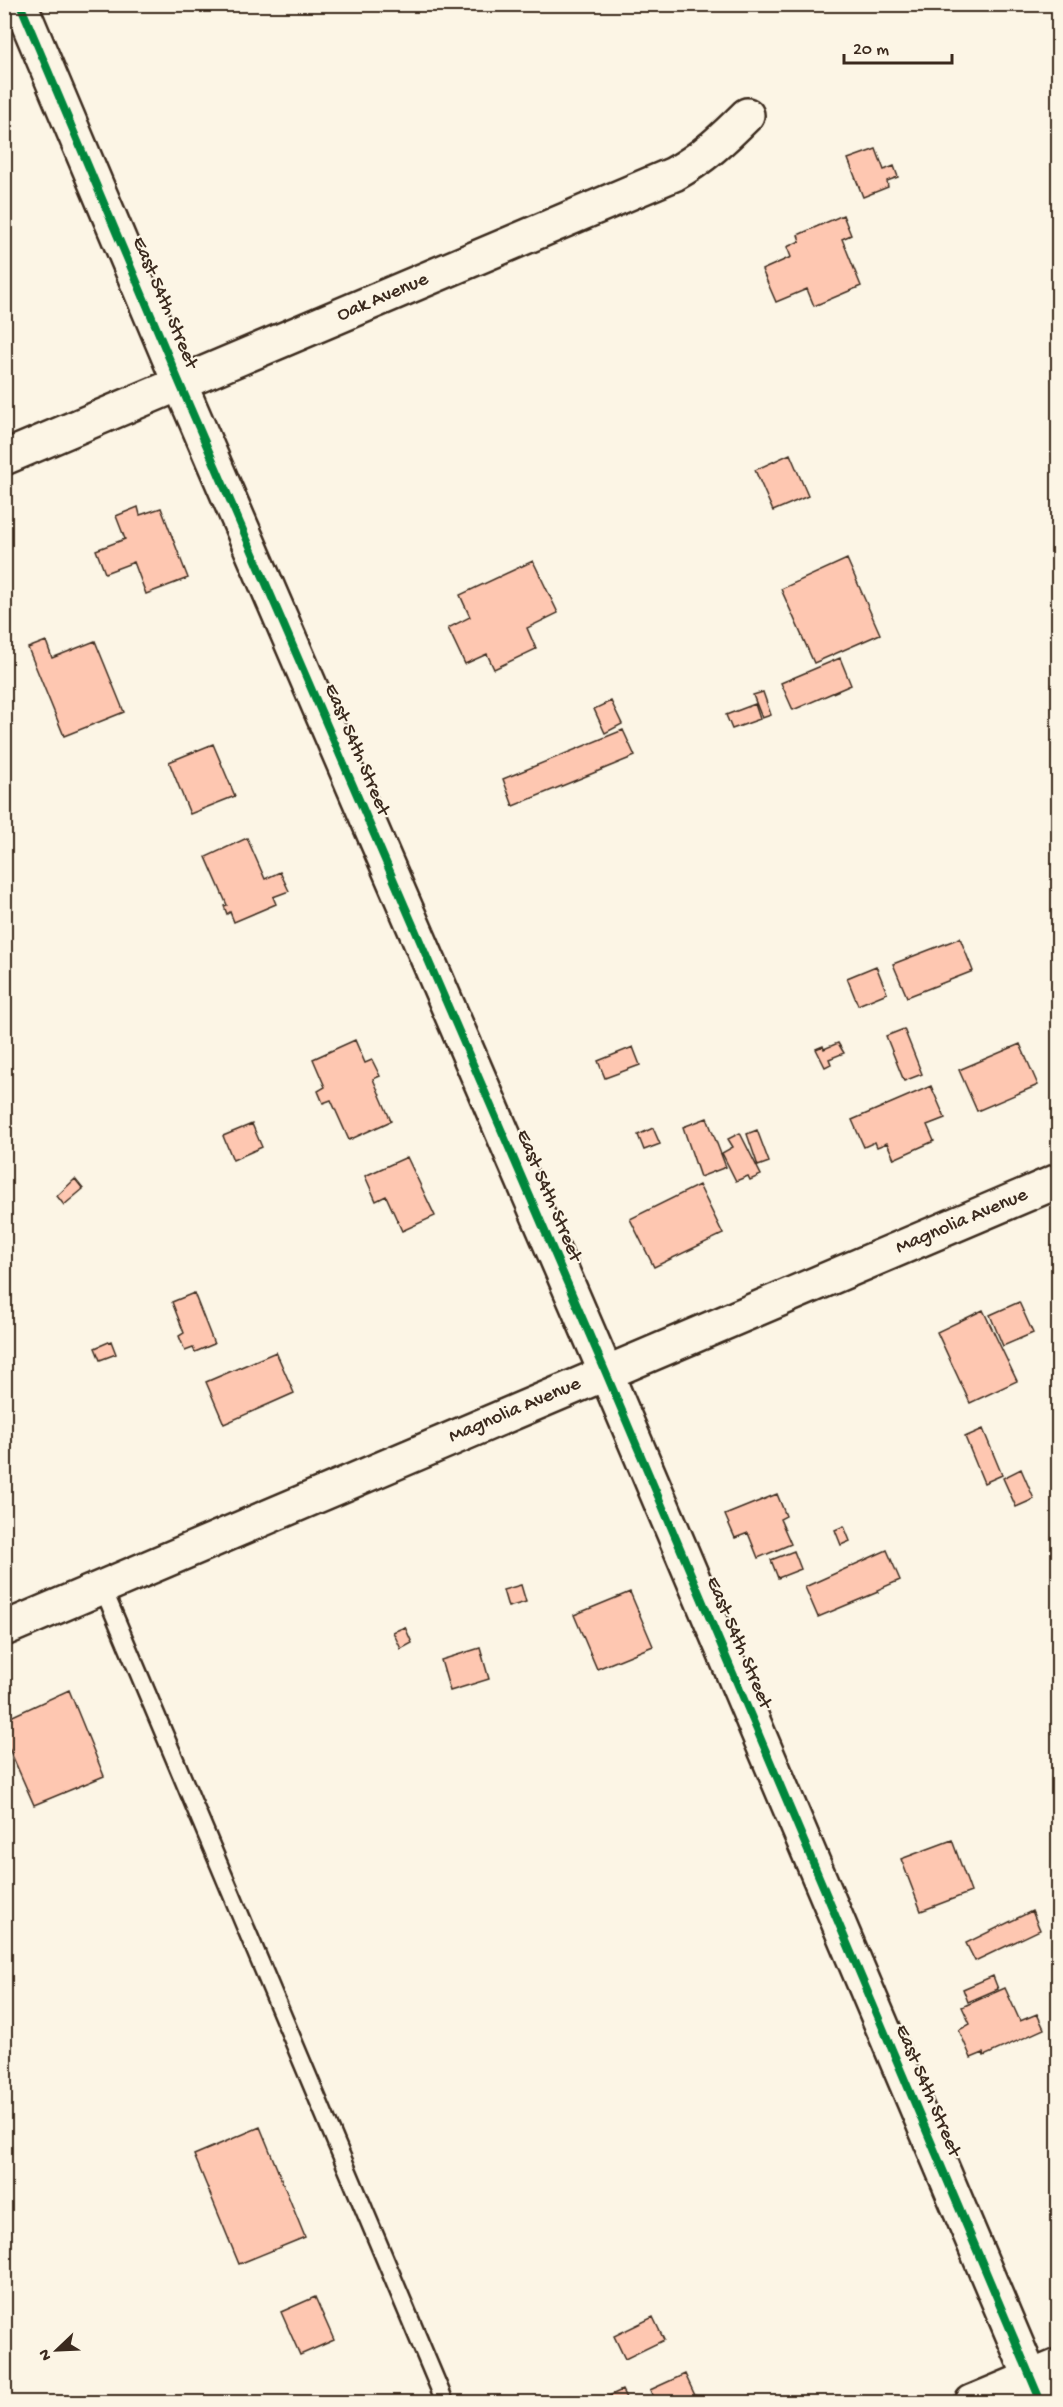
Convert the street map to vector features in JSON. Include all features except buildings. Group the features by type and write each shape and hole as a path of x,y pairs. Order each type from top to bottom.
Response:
{"street":[{"name":"East 54th Street","path":"20,4 180,384 1043,2382"},
{"name":"Oak Avenue","path":"4,458 674,174 716,147 747,115"},
{"name":"Magnolia Avenue","path":"4,1629 1059,1181"},
{"path":"972,2403 1043,2382"}],"lane":[{"path":"102,1587 445,2403"}],"cycle path":[{"path":"20,4 180,384 606,1373 1041,2402"}]}
